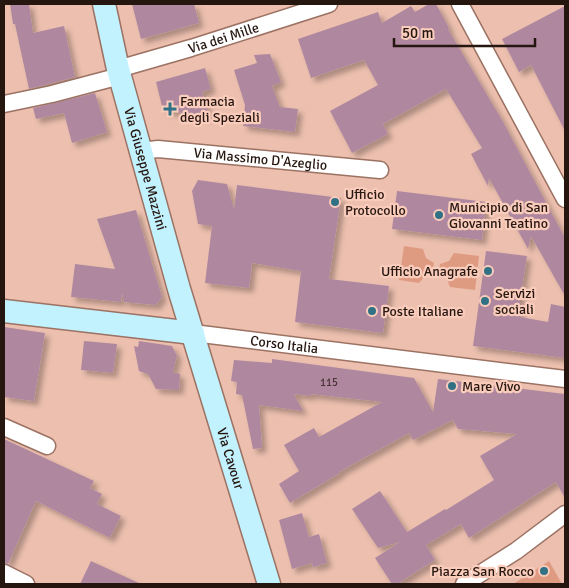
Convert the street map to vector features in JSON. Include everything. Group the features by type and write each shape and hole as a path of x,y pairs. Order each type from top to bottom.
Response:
{"street":[{"name":"Via Giuseppe Mazzini","path":"104,4 119,73 179,289 193,332"},
{"name":"Via dei Mille","path":"4,104 52,94 329,4"},
{"path":"460,4 565,199"},
{"name":"Via Massimo D'Azeglio","path":"141,151 158,149 380,170"},
{"name":"Corso Italia","path":"4,312 193,332 565,379"},
{"name":"Via Cavour","path":"193,332 269,584"},
{"path":"4,427 47,446"},
{"path":"464,584 516,551 565,514"},
{"path":"4,574 26,584"}],"shaded area":[{"path":"404,246 423,249 426,258 434,263 432,273 425,276 419,283 399,280"},
{"path":"454,253 479,256 475,290 450,287 446,277 439,274 440,264 449,261"},
{"path":"549,561 562,584 513,584"}],"building":[{"path":"10,4 29,4 33,33 64,26 75,77 29,89"},
{"path":"132,4 194,4 199,23 141,39"},
{"path":"429,4 436,4 448,29 502,120 565,238 565,296 531,236 528,249 489,178 488,186 471,154 482,148 446,89 383,124 388,134 352,153 330,111 378,85 364,60 311,78 298,39 378,12 382,23 411,6 415,12"},
{"path":"565,6 565,131 531,65 519,72 502,39"},
{"path":"270,54 281,82 272,86 280,107 298,109 295,132 243,126 245,105 234,70 257,63 254,55"},
{"path":"205,68 211,89 202,92 209,117 163,110 156,82"},
{"path":"95,93 107,132 72,143 64,113 36,119 33,108"},
{"path":"198,180 227,184 234,209 237,185 341,198 329,279 389,286 383,333 295,322 301,271 252,263 249,288 205,283 212,226 198,224 192,191"},
{"path":"397,191 486,202 482,240 392,229"},
{"path":"136,210 162,297 156,305 124,302 122,293 121,302 71,297 75,264 115,269 97,219"},
{"path":"486,251 527,256 520,300 520,317 548,322 551,304 565,307 565,358 473,346"},
{"path":"4,327 45,333 34,401 4,397"},
{"path":"84,341 117,344 113,373 81,370"},
{"path":"139,341 172,346 177,356 173,372 180,374 179,390 156,389 148,374 139,371 134,346 138,347"},
{"path":"272,359 414,378 433,412 438,379 565,394 565,498 556,482 469,538 461,524 426,545 435,560 397,584 392,584 375,558 400,542 378,548 352,509 380,491 407,532 494,480 480,456 517,434 458,429 453,420 413,440 409,433 339,472 290,503 279,484 299,471 284,445 314,428 319,437 382,402 311,394 310,396 294,394 303,411 259,405 262,448 253,449 242,395 236,394 237,382 231,381 234,360 272,363"},
{"path":"4,439 94,481 90,488 102,494 97,504 121,516 110,538 36,501 8,564 4,563"},
{"path":"302,513 309,537 319,534 327,563 313,567 312,563 292,569 279,520"},
{"path":"91,561 141,584 80,584"}],"place":[{"name":"Farmacia degli Speziali","path":"170,109"},
{"name":"Ufficio Protocollo","path":"335,202"},
{"name":"Municipio di San Giovanni Teatino","path":"439,215"},
{"name":"Ufficio Anagrafe","path":"488,271"},
{"name":"Servizi sociali","path":"485,301"},
{"name":"Poste Italiane","path":"372,311"},
{"name":"Mare Vivo","path":"452,386"},
{"name":"Piazza San Rocco","path":"544,571"}]}
